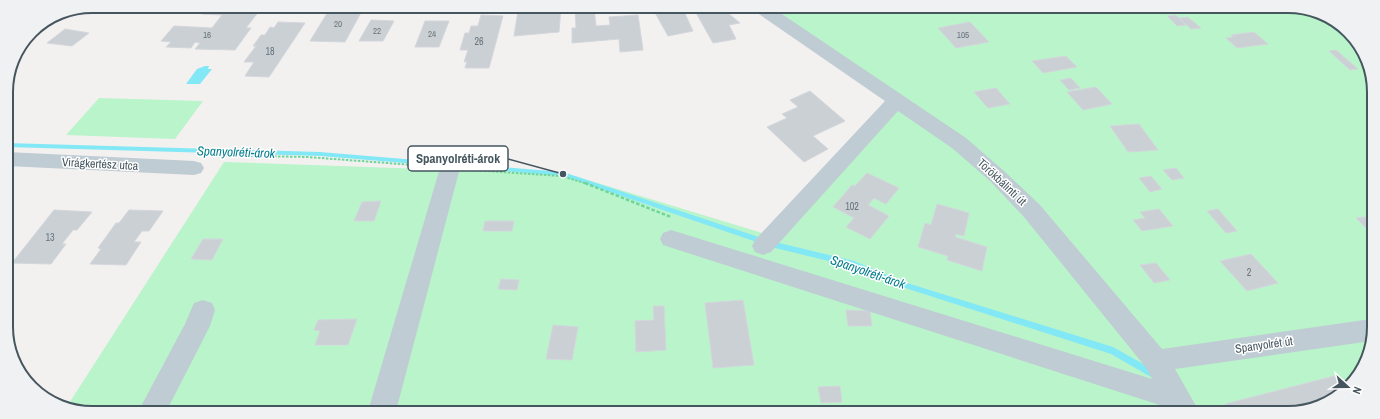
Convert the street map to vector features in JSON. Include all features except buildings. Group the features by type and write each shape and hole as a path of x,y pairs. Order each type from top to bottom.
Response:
{"street":[{"name":"Törökbálinti út","path":"769,13 959,143 1032,211 1156,360 1183,406"},
{"path":"767,241 896,100"},
{"name":"Virágkertész utca","path":"13,159 194,168"},
{"path":"383,406 450,168"},
{"path":"672,228 1183,406"},
{"path":"155,406 197,326 203,310"},
{"name":"Spanyolrét út","path":"1156,360 1367,331"}],"path":[{"path":"194,168 205,155 307,157 561,176 583,182 672,228"}],"green space":[{"path":"766,13 1288,13 1309,16 1332,26 1354,48 1363,66 1367,86 1366,338 1363,353 1356,367 1328,367 1328,395 1314,402 1294,406 92,406 70,403 224,162 568,174 766,234 888,100"},
{"path":"99,98 203,101 175,139 66,135"}],"water":[{"path":"209,66 208,69 212,69 200,84 186,84 197,69"}],"waterway":[{"name":"Spanyolréti-árok","path":"13,145 320,154 563,174 771,244 854,264 902,284 1113,351 1151,373"}],"place":[{"name":"Spanyolréti-árok","path":"563,174"}]}
